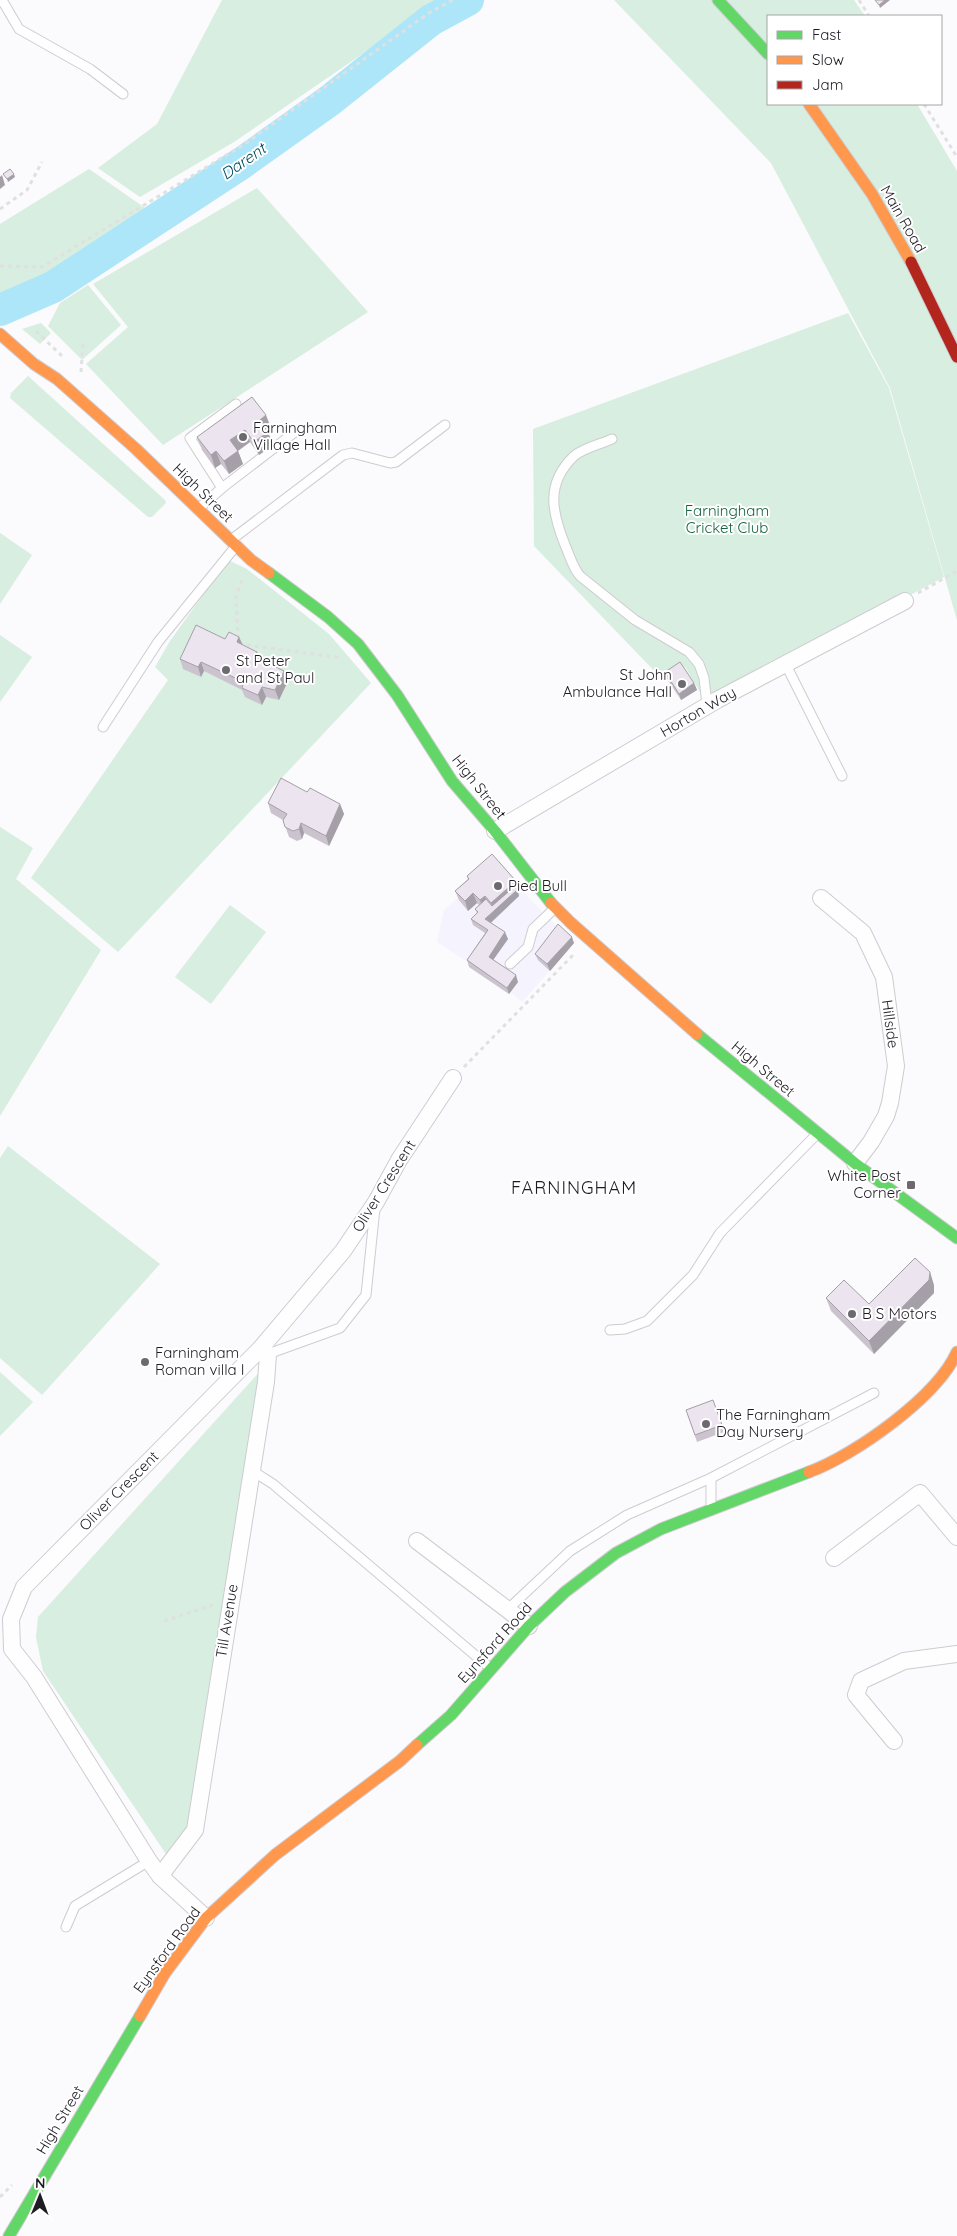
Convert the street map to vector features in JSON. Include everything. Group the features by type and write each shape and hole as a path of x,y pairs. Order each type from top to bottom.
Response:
{"main road":[{"path":"718,0 767,53"},
{"name":"Main Road","path":"810,105 862,180 892,228 926,290 957,357"},
{"name":"High Street","path":"0,334 34,364 57,379 136,449 251,560 328,617 358,644 397,695 452,781 495,831 555,908 588,939 766,1092 855,1162 957,1238"},
{"name":"Eynsford Road","path":"122,2045 165,1973 206,1918 275,1856 400,1761 451,1715 530,1626 565,1592 616,1553 662,1529 820,1468 871,1438 914,1405 955,1366 957,1352"},
{"name":"High Street","path":"10,2236 122,2045"}],"street":[{"name":"Horton Way","path":"495,831 707,706 905,600"},
{"name":"Hillside","path":"821,898 863,933 884,977 896,1066 890,1104 886,1116 871,1142 855,1162"},
{"name":"Oliver Crescent","path":"206,1918 160,1876 149,1861 34,1677 12,1649 6,1617 24,1587 264,1351 343,1251 376,1202 398,1160 454,1078"},
{"name":"Till Avenue","path":"160,1876 195,1830 250,1470 266,1382 264,1351"},
{"path":"834,1558 920,1493 957,1537"},
{"path":"417,1541 530,1626"},
{"path":"894,1741 856,1694 861,1681 904,1661 957,1654"}],"lane":[{"path":"2,0 19,29 90,69 124,94"},
{"path":"222,488 190,438 236,404"},
{"path":"104,727 158,642 233,543 343,455 352,453 390,463 396,462 445,425"},
{"path":"198,510 222,488 295,432"},
{"path":"612,439 575,456 561,473 554,489 552,504 557,524 573,567 580,576 635,620 689,652 699,664 704,678 707,706"},
{"path":"786,663 842,776"},
{"path":"510,964 528,946 533,929 555,908"},
{"path":"610,1330 625,1329 647,1321 693,1275 720,1233 818,1133"},
{"path":"264,1351 340,1328 366,1295 376,1202"},
{"path":"507,1610 570,1551 627,1515 711,1478 874,1393"},
{"path":"250,1470 273,1484 491,1669"},
{"path":"711,1478 711,1509"},
{"path":"66,1927 74,1906 149,1861"}],"path":[{"path":"0,266 42,267 243,146 429,13 453,0"},
{"path":"858,0 868,15"},
{"path":"925,105 957,157"},
{"path":"0,209 27,190 42,162"},
{"path":"76,369 81,374 83,344"},
{"path":"251,560 236,596 238,644 345,658"},
{"path":"905,600 957,572"},
{"path":"454,1078 588,939"},
{"path":"164,1621 231,1600"}],"shaded area":[{"path":"499,861 530,899 574,943 522,1002 511,992 509,994 469,967 471,964 437,942 444,910"}],"green space":[{"path":"222,0 441,0 234,142 140,197 98,168 157,124"},
{"path":"614,0 854,0 864,15 767,15 767,105 918,105 957,171 957,620 890,388 771,163"},
{"path":"89,169 148,210 54,275 16,293 0,297 0,224"},
{"path":"257,188 368,312 163,445 86,364 128,327 93,284"},
{"path":"88,285 121,325 82,360 48,326 60,303"},
{"name":"Farningham Cricket Club","path":"848,313 889,388 944,577 707,704 685,667 664,681 534,546 533,429"},
{"path":"41,323 51,333 40,344 22,329"},
{"path":"28,376 165,500 166,503 152,517 148,517 10,398 11,393"},
{"path":"0,533 32,555 0,604"},
{"path":"228,560 247,569 329,634 371,683 118,952 31,878 168,680 155,667 170,641"},
{"path":"0,635 32,657 0,702"},
{"path":"0,827 33,848 16,879 101,950 0,1116"},
{"path":"230,905 266,932 211,1004 175,977"},
{"path":"8,1146 160,1264 42,1395 0,1358 0,1158"},
{"path":"264,1367 192,1830 182,1843 166,1854 43,1671 36,1637 38,1617"},
{"path":"0,1372 33,1402 0,1436"}],"building":[{"path":"875,0 885,0 879,5"},
{"path":"10,169 14,174 7,179 3,174"},
{"path":"252,397 266,415 260,420 268,432 254,442 245,430 230,440 238,451 224,461 216,451 211,455 197,437"},
{"name":"St Peter and St Paul","path":"196,625 225,639 229,632 239,637 237,642 257,652 255,657 284,671 275,690 262,687 258,695 242,688 244,682 201,662 198,667 180,659"},
{"name":"St John Ambulance Hall","path":"680,662 694,683 679,694 665,672"},
{"path":"281,778 307,792 310,788 340,804 326,836 301,823 299,829 293,831 285,827 283,820 287,814 268,803"},
{"path":"492,854 516,881 491,903 485,896 480,900 473,893 465,901 455,891 469,879 467,876"},
{"path":"515,886 517,890 485,919 505,932 489,957 516,975 507,988 467,960 488,930 471,919 478,912 475,909 486,899 492,906"},
{"path":"558,924 572,937 547,964 535,954"},
{"path":"915,1258 930,1272 929,1280 869,1341 826,1298 844,1280 869,1304"},
{"name":"The Farningham Day Nursery","path":"713,1400 722,1425 695,1435 686,1410"}],"waterway":[{"name":"Darent","path":"0,310 53,287 242,163 329,101 431,20 468,0"}],"traffic: fast":[{"path":"718,0 767,53"},
{"path":"269,573 328,617 358,644 397,695 452,781 495,831 551,903"},
{"path":"697,1034 857,1165 957,1238"},
{"path":"417,1745 451,1715 529,1626 565,1592 616,1553 661,1529 809,1472"},
{"path":"9,2236 140,2016"}],"traffic: slow":[{"path":"810,105 872,194 911,262"},
{"path":"0,334 34,364 57,379 136,449 251,560 269,573"},
{"path":"551,903 571,923 697,1034"},
{"path":"809,1472 828,1464 871,1438 914,1405 947,1369 957,1352"},
{"path":"140,2016 165,1973 206,1918 275,1855 400,1761 417,1745"}],"traffic: jam":[{"path":"911,262 957,357"}],"place":[{"name":"Farningham Village Hall","path":"243,437"},
{"name":"St Peter and St Paul","path":"226,670"},
{"name":"St John Ambulance Hall","path":"682,684"},
{"name":"Pied Bull","path":"498,886"},
{"name":"White Post Corner","path":"911,1185"},
{"name":"B S Motors","path":"852,1314"},
{"name":"Farningham Roman villa I","path":"145,1362"},
{"name":"The Farningham Day Nursery","path":"706,1424"}],"district":[{"name":"FARNINGHAM","path":"574,1188"}]}
